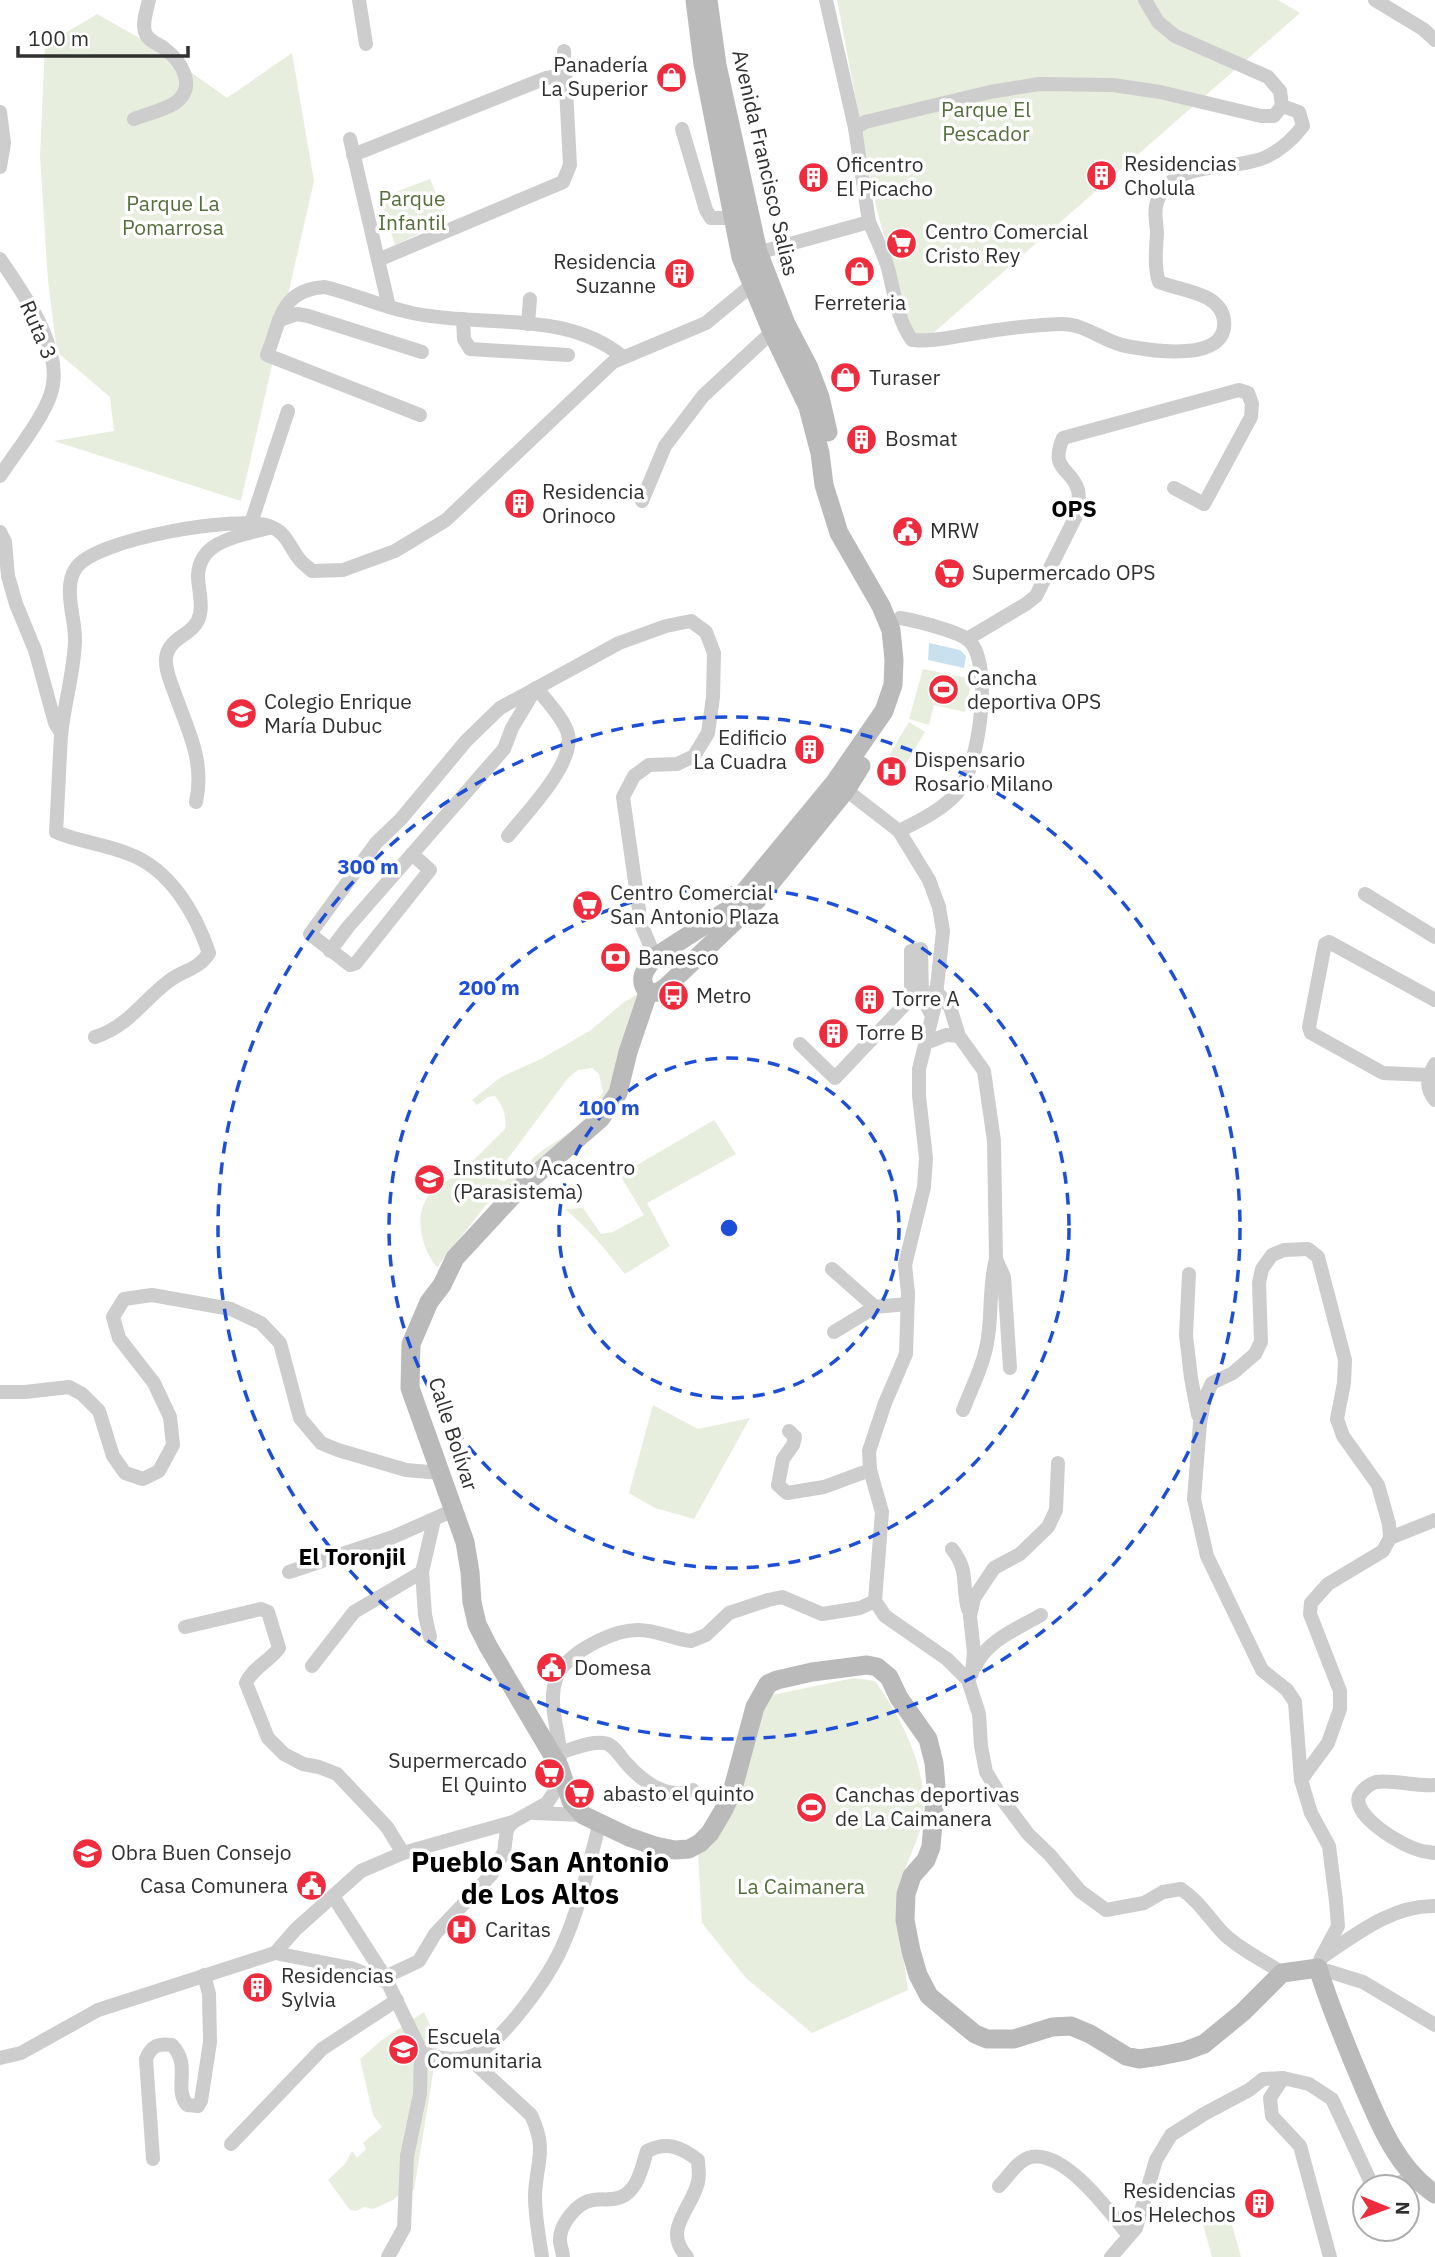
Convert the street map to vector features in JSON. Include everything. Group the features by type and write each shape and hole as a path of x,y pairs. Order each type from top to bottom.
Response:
{"street":[{"path":"134,119 176,102 186,86 187,75 180,62 148,39 144,29 149,0"},
{"path":"359,0 366,44"},
{"name":"Avenida Francisco Salias","path":"652,960 731,908 835,782 884,711 893,685 891,630 881,606 839,533 824,485 820,453 808,407 772,332 758,280 731,218 703,64 695,0"},
{"name":"Avenida Francisco Salias","path":"708,0 749,255"},
{"path":"826,0 855,128 869,222 882,249 896,305 906,332 912,340 924,341 1064,324 1124,346 1196,351 1212,346 1221,340 1225,328 1223,312 1213,300 1159,282 1155,211 1157,200 1166,187 1189,172 1265,158 1293,140 1303,126 1299,112 1282,106"},
{"path":"855,128 865,122 990,92 1039,84 1113,85 1160,92 1261,116 1274,116 1282,106 1280,91 1268,77 1175,36 1158,22 1145,0"},
{"path":"1375,0 1423,29 1435,40"},
{"path":"378,260 563,182 570,165 564,51"},
{"path":"354,155 546,78 565,75"},
{"path":"0,112 4,144 0,167"},
{"path":"682,129 706,210 711,218 731,218"},
{"path":"349,139 389,307"},
{"path":"749,255 869,222"},
{"name":"Ruta 3","path":"0,259 36,315 54,370 51,392 42,411 0,476"},
{"path":"95,1037 111,1032 142,1008 170,980 201,965 209,953 200,930 177,890 155,871 131,854 76,841 56,832 61,734 75,639 70,586 76,568 102,550 159,533 220,524 251,523 272,527 285,535 300,560 312,571 343,570 396,551 446,520 613,362 706,323 758,280"},
{"name":"Avenida Francisco Salias","path":"671,981 756,901 846,790 900,706 905,687 900,618 851,529 837,483 820,397 809,368 786,324 758,280"},
{"path":"420,415 267,355 285,305 296,294 311,288 325,287 389,307 437,317 568,329 608,344 623,357"},
{"path":"528,324 530,299"},
{"path":"279,320 297,314 308,316 422,352"},
{"path":"463,319 464,339 470,349 568,355"},
{"path":"642,501 665,446 703,396 772,332"},
{"path":"967,639 1036,596 1077,514 1079,493 1059,460 1059,448 1063,438 1240,390 1248,393 1252,404 1251,417 1204,504 1174,488"},
{"path":"251,523 288,411"},
{"path":"196,802 200,780 199,762 171,683 166,659 170,646 176,639 193,630 200,613 198,575 204,553 216,544 272,527"},
{"path":"0,532 5,542 8,576 16,604 35,650 55,723 61,734"},
{"path":"898,831 940,808 958,792 972,767 981,726 979,655 967,639 918,621 900,618"},
{"path":"412,854 430,870 356,963 350,965 310,934 376,843 401,819 466,741 500,708 619,643 666,626 691,621 706,632 714,653 713,697 708,733 694,756 677,764 649,765 634,776 623,797 641,924 652,960 642,978 648,993 659,992 671,981 674,971 670,964 652,960"},
{"path":"508,836 561,768 570,747 567,731 537,688"},
{"path":"330,951 504,749 512,728 537,688"},
{"path":"846,790 898,831 929,880 939,907 943,931 935,1005 919,1069 919,1096 926,1158 924,1187 905,1265 906,1354 885,1403 869,1451 870,1470 882,1512 875,1601 885,1616 970,1677"},
{"path":"1366,894 1435,937"},
{"path":"1435,1000 1329,942 1325,944 1309,1027 1311,1033 1383,1073 1432,1069 1428,1090 1435,1100"},
{"path":"800,1044 835,1078 911,998 911,951 922,950 922,997 932,1014"},
{"path":"936,990 950,1007 959,1036 984,1071 994,1141 996,1259 992,1274 988,1336 983,1360 963,1410"},
{"name":"Calle Bolívar","path":"591,1819 571,1801 561,1766 477,1624 465,1542 410,1388 411,1344 417,1325 455,1258 516,1192 601,1118 618,1093 628,1052 648,993"},
{"path":"926,1043 946,1035 959,1036"},
{"path":"1301,1780 1328,1743 1340,1709 1340,1691 1310,1614 1311,1603 1328,1584 1383,1551 1390,1538 1389,1524 1378,1485 1343,1436 1337,1419 1345,1360 1318,1257 1308,1249 1284,1250 1272,1255 1262,1269 1259,1283 1261,1342 1255,1354 1233,1373 1212,1383 1205,1398 1200,1423 1194,1499 1207,1556 1262,1670 1287,1690 1295,1702 1301,1780 1311,1813 1329,1846 1336,1901 1338,1926 1320,1963 1340,2031 1378,2120 1411,2173"},
{"path":"996,1259 1004,1277 1010,1368"},
{"path":"832,1269 875,1307"},
{"path":"1189,1274 1186,1335 1200,1423"},
{"path":"0,1392 69,1387 82,1394 99,1411 113,1456 125,1473 143,1479 159,1471 173,1446 170,1418 154,1383 119,1338 113,1317 124,1299 152,1295 231,1308 261,1323 280,1343 300,1418 321,1443 406,1470 441,1473"},
{"path":"834,1332 875,1307 907,1304"},
{"path":"789,1430 794,1437 793,1445 783,1459 778,1485 787,1493 824,1487 870,1470"},
{"path":"970,1616 974,1598 994,1568 1020,1554 1048,1527 1056,1510 1058,1463"},
{"path":"289,1572 393,1537 454,1510"},
{"path":"430,1637 425,1615 422,1572 434,1520"},
{"path":"1390,1538 1435,1520"},
{"path":"952,1549 964,1569 965,1598 974,1653 970,1677 979,1714 986,1772 1028,1834 1080,1891 1106,1910 1144,1903 1163,1892 1181,1889 1196,1899 1223,1933 1250,1954 1282,1973"},
{"path":"312,1666 354,1612 422,1572"},
{"path":"275,1953 296,1929 362,1871 403,1853 513,1822 547,1803 561,1766 552,1700 555,1681 565,1664 604,1639 625,1631 640,1630 666,1633 691,1642 706,1635 729,1613 782,1597 822,1614 860,1608 875,1601"},
{"path":"185,1626 261,1609 268,1612 279,1648 249,1676 246,1683 268,1738 284,1754 337,1774 387,1827 403,1853"},
{"path":"970,1677 983,1653 993,1642 1041,1615"},
{"path":"533,1813 591,1819 655,1846 675,1850 688,1849 700,1843 710,1833 732,1791 755,1707 768,1684 813,1672 867,1665 877,1667 889,1677 899,1698 928,1739 934,1763 936,1786 931,1847 926,1860 912,1875 906,1894 905,1920 918,1975 929,1996 965,2026 987,2039 1014,2039 1052,2027 1071,2026 1126,2056 1139,2059 1185,2051 1204,2044 1243,2012 1282,1973 1320,1963 1384,1918 1419,1906 1435,1906"},
{"path":"561,1766 604,1742 612,1746 642,1779 672,1794 693,1790"},
{"path":"1435,1786 1376,1782 1363,1791 1359,1797 1359,1807 1363,1814 1396,1840 1419,1850 1435,1853"},
{"path":"421,2051 443,2057 468,2057 495,2040 530,1999 563,1945 591,1819"},
{"path":"0,2057 20,2053 98,2010 275,1953 351,1968 387,1980 419,1961 435,1934 491,1875 504,1852 507,1829 513,1822"},
{"path":"333,1896 387,1980 421,2051 420,2094 407,2156 404,2228 388,2257"},
{"path":"1320,1963 1363,1982 1435,2025"},
{"path":"153,2159 146,2059 155,2046 162,2043 172,2045 181,2056 182,2099 187,2105 198,2106 210,2042 209,1994 204,1975"},
{"path":"231,2144 322,2049 397,2000"},
{"path":"468,2057 531,2115 536,2126 541,2152 536,2196 542,2257"},
{"path":"1111,2257 1136,2228 1156,2160 1171,2136 1264,2079 1283,2078 1310,2084 1332,2099 1366,2173"},
{"path":"1283,2078 1270,2098 1272,2116 1300,2146 1330,2257"},
{"path":"563,2257 559,2239 565,2224 576,2209 587,2201 610,2201 626,2194 636,2184 648,2151 658,2146 670,2145 685,2150 698,2160 699,2180 677,2230 678,2247 687,2257"},
{"path":"999,2186 1020,2163 1032,2157 1051,2161 1071,2170 1129,2236"},
{"path":"1421,2183 1435,2194"}],"green space":[{"name":"Parque El Pescador","path":"837,0 1278,0 1300,13 916,348 877,211"},
{"name":"Parque La Pomarrosa","path":"97,14 157,48 227,98 292,53 314,181 241,501 54,441 114,431 110,397 57,352 48,281 40,156 45,45"},
{"name":"Parque Infantil","path":"430,179 447,221 395,245 380,198"},
{"name":"Cancha deportiva OPS","path":"923,669 972,679 965,712 934,705 929,725 909,719"},
{"path":"909,722 925,732 904,767 889,755"},
{"path":"642,991 610,1095 585,1121 603,1092 599,1074 592,1068 578,1070 568,1078 495,1176 505,1181 543,1150 572,1131 486,1205 437,1267 426,1249 421,1228 427,1197 462,1171 505,1129 504,1111 495,1096 488,1097 477,1105 472,1100 501,1077 541,1059 591,1030"},
{"path":"714,1120 736,1154 647,1203 670,1246 625,1274 604,1248 565,1209 583,1208 601,1234 613,1232 644,1215 620,1175"},
{"path":"653,1405 698,1429 750,1418 694,1519 655,1508 629,1493"},
{"name":"La Caimanera","path":"854,1678 875,1681 886,1696 913,1750 923,1789 921,1827 904,1872 899,1901 908,1990 812,2033 746,1978 702,1923 698,1853 757,1721 772,1695"},
{"path":"424,2012 438,2043 414,2190 405,2190 393,2200 373,2209 364,2207 356,2211 350,2210 328,2180 345,2164 352,2151 357,2158 366,2149 363,2143 382,2127 373,2115 360,2059 382,2040"},
{"path":"1228,2210 1241,2257 1212,2257 1201,2217"}],"water":[{"path":"929,643 960,650 966,656 964,668 928,660"}],"place":[{"name":"Panadería La Superior","path":"671,77"},
{"name":"Residencias Cholula","path":"1101,176"},
{"name":"Oficentro El Picacho","path":"813,177"},
{"name":"Centro Comercial Cristo Rey","path":"902,244"},
{"name":"Ferreteria","path":"860,271"},
{"name":"Residencia Suzanne","path":"679,274"},
{"name":"Turaser","path":"846,378"},
{"name":"Bosmat","path":"862,439"},
{"name":"Residencia Orinoco","path":"519,504"},
{"name":"MRW","path":"907,531"},
{"name":"Supermercado OPS","path":"949,573"},
{"name":"Cancha deportiva OPS","path":"944,690"},
{"name":"Colegio Enrique María Dubuc","path":"241,714"},
{"name":"Edificio La Cuadra","path":"810,750"},
{"name":"Dispensario Rosario Milano","path":"891,772"},
{"name":"Centro Comercial San Antonio Plaza","path":"587,905"},
{"name":"Banesco","path":"615,958"},
{"name":"Metro","path":"673,996"},
{"name":"Torre A","path":"869,999"},
{"name":"Torre B","path":"833,1033"},
{"name":"Instituto Acacentro (Parasistema)","path":"430,1180"},
{"name":"Domesa","path":"551,1668"},
{"name":"Supermercado El Quinto","path":"550,1773"},
{"name":"abasto el quinto","path":"580,1794"},
{"name":"Canchas deportivas de La Caimanera","path":"812,1807"},
{"name":"Obra Buen Consejo","path":"88,1853"},
{"name":"Casa Comunera","path":"311,1886"},
{"name":"Caritas","path":"462,1930"},
{"name":"Residencias Sylvia","path":"258,1988"},
{"name":"Escuela Comunitaria","path":"404,2049"},
{"name":"Residencias Los Helechos","path":"1259,2203"}],"district":[{"name":"OPS","path":"1074,509"},
{"name":"El Toronjil","path":"352,1557"},
{"name":"Pueblo San Antonio de Los Altos","path":"540,1878"}]}
